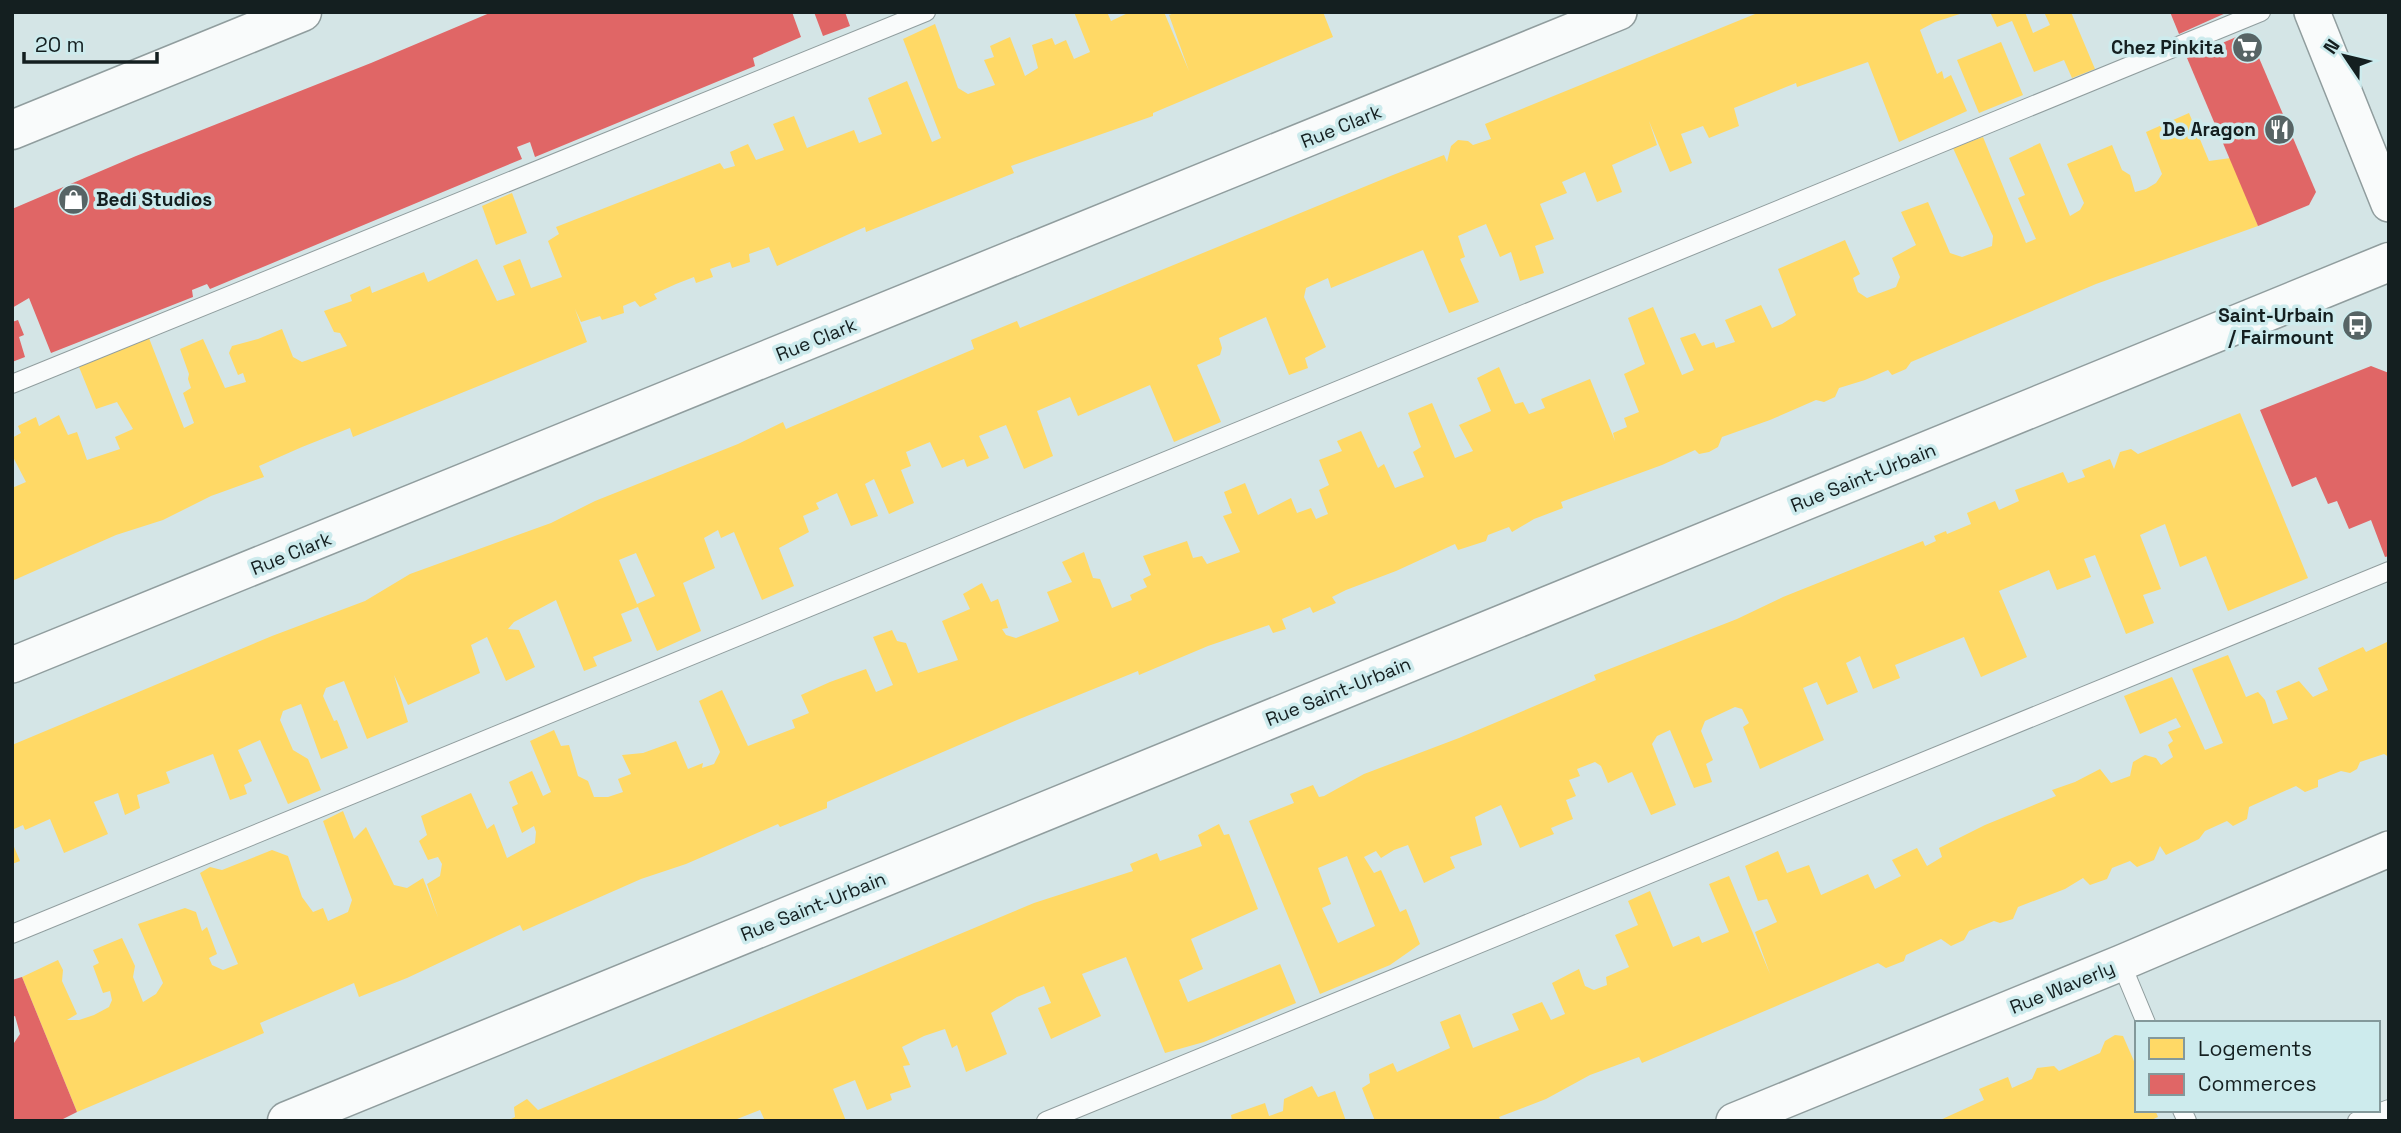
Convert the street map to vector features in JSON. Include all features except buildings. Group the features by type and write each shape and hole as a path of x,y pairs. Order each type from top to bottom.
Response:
{"main road":[{"path":"12,130 302,12"},
{"name":"Rue Saint-Urbain","path":"287,1121 2389,262"}],"street":[{"name":"Rue Clark","path":"12,665 1619,12"},
{"path":"2312,12 2389,204"},
{"name":"Rue Waverly","path":"1734,1121 2121,963 2389,849"}],"lane":[{"path":"12,384 926,12"},
{"path":"12,934 2261,12"},
{"path":"1046,1121 2389,571"},
{"path":"2121,963 2145,1021"},
{"path":"2357,1121 2389,1109"}],"place":[{"name":"Chez Pinkita","path":"2247,47"},
{"name":"De Aragon","path":"2279,129"},
{"name":"Bedi Studios","path":"73,199"},
{"name":"Saint-Urbain / Fairmount","path":"2357,326"}]}
